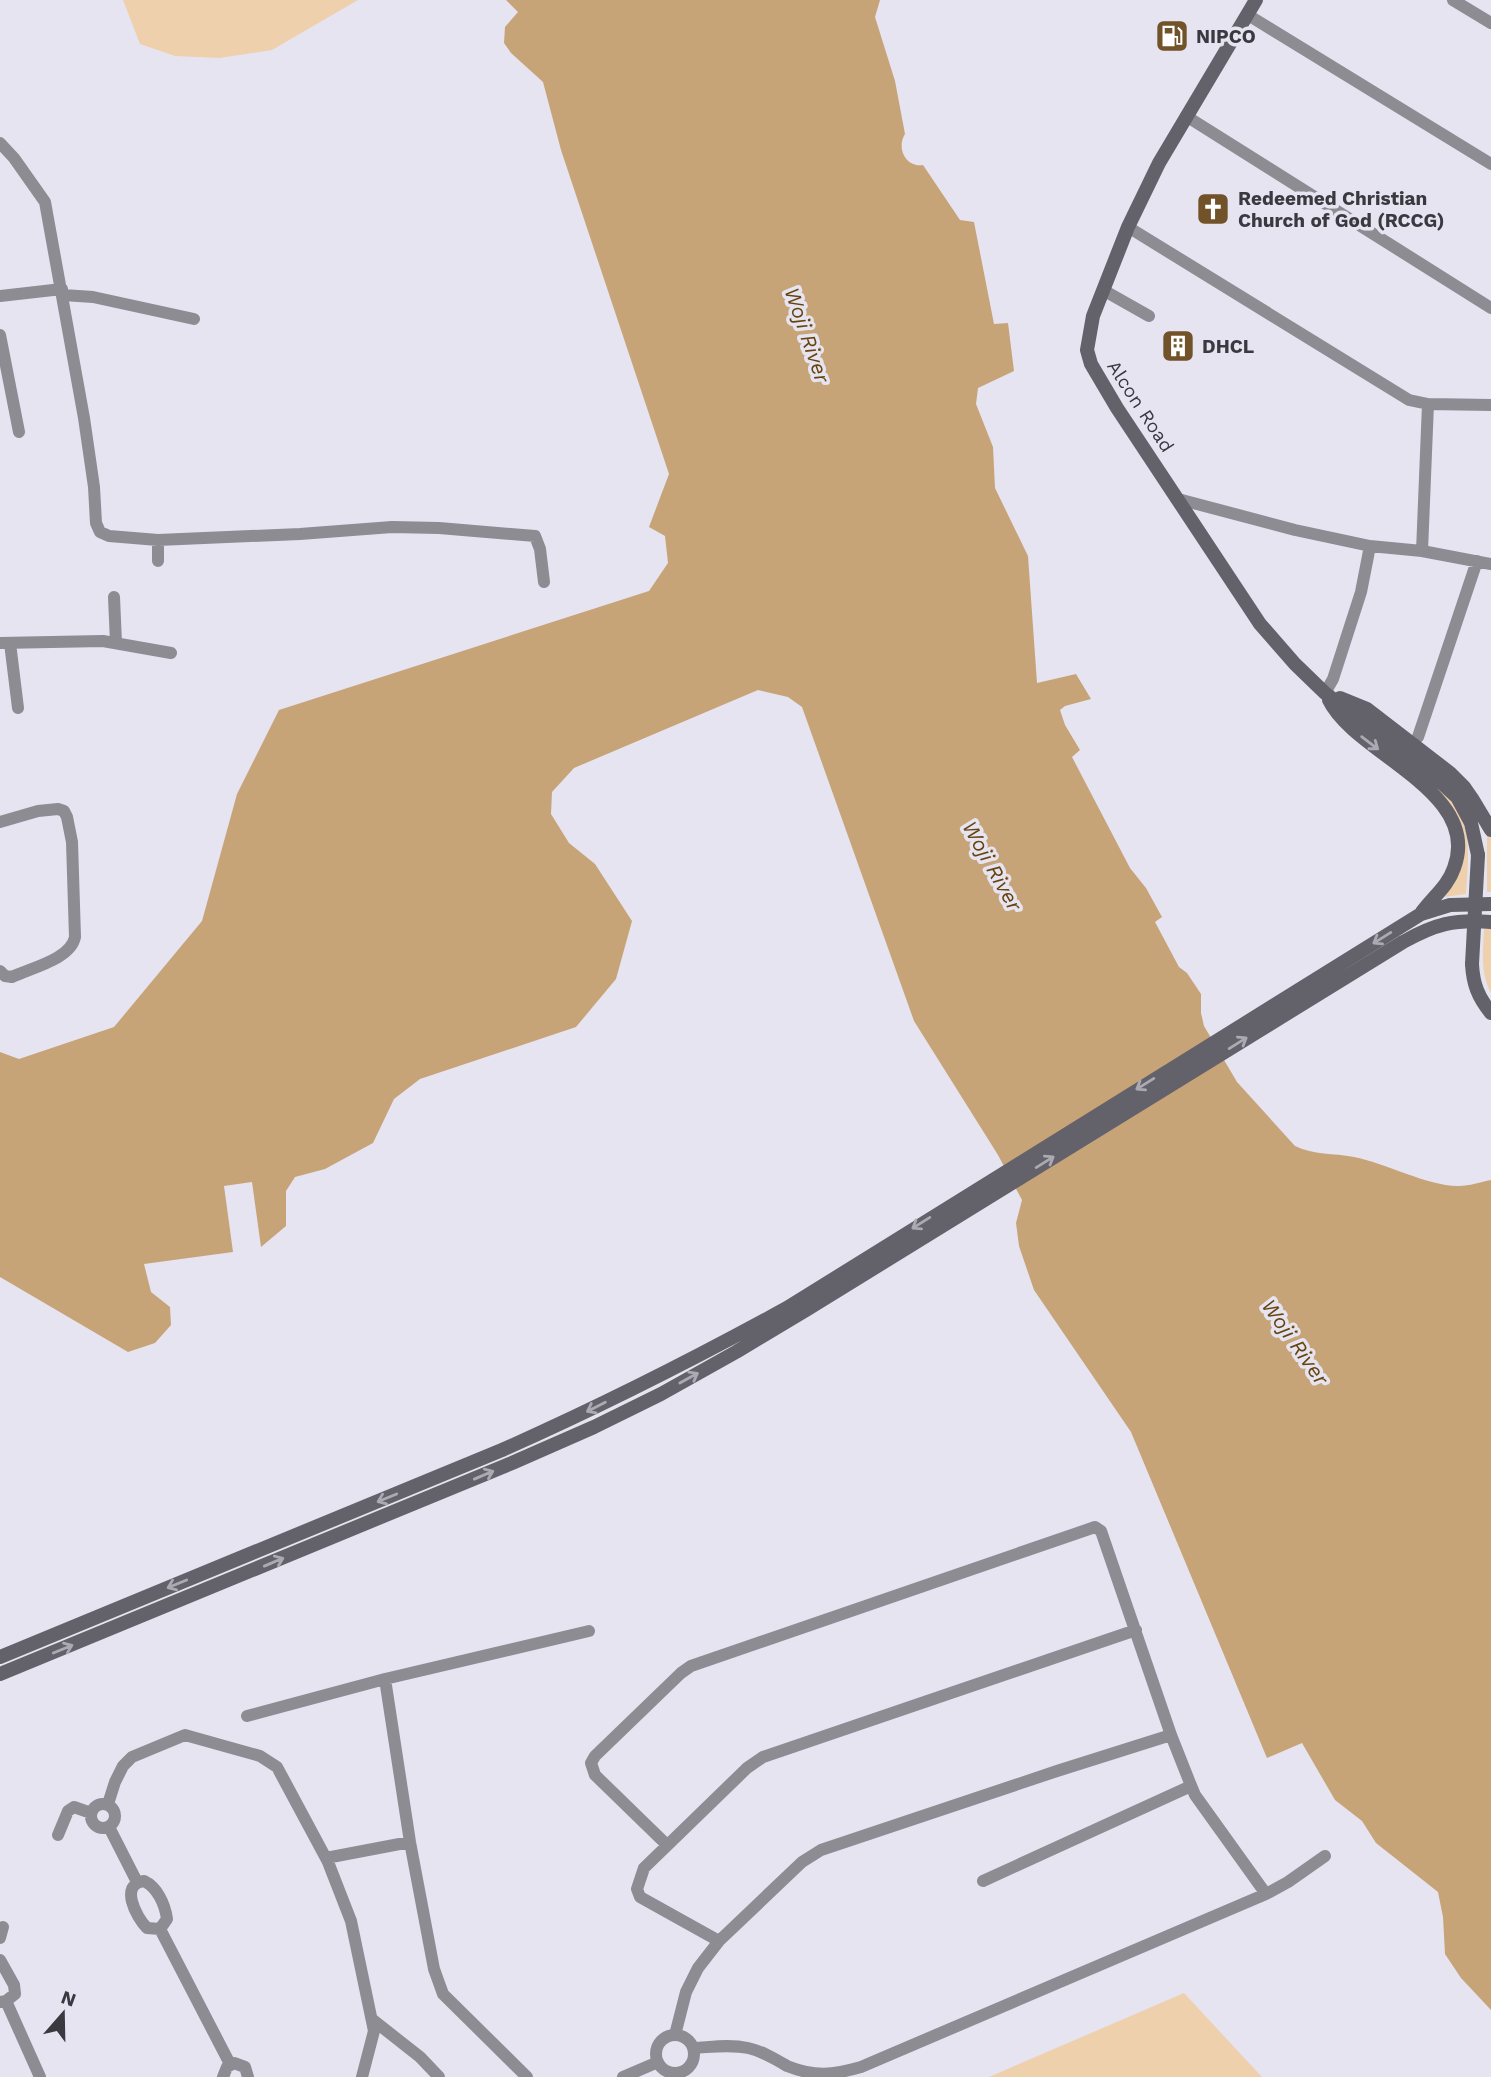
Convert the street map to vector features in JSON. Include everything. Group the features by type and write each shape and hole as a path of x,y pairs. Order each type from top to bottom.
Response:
{"main road":[{"name":"Alcon Road","path":"1256,0 1159,163 1128,227 1093,316 1087,350 1091,364 1117,408 1260,624 1325,693"},
{"path":"1325,693 1367,709 1450,773 1473,800 1491,830"},
{"path":"1325,693 1431,773 1457,797 1471,823 1478,855 1473,983 1479,998 1491,1013"},
{"path":"0,1657 438,1477 569,1420 715,1348 983,1192 1290,1003 1421,914 1446,884 1453,871 1458,848 1456,832 1430,790 1359,735 1341,718 1325,693"},
{"path":"1421,914 1450,905 1491,904"},
{"path":"1290,1003 1428,928 1443,923 1491,922"},
{"path":"0,1674 512,1464 594,1427 661,1394 759,1338 983,1192"}],"street":[{"path":"1453,0 1491,23"},
{"path":"1248,15 1491,164"},
{"path":"1186,116 1491,307"},
{"path":"0,143 45,202 84,418 94,487 96,523 100,533 158,540 392,527 535,536 540,549 544,582"},
{"path":"1128,227 1415,402 1491,405"},
{"path":"1103,290 1149,316"},
{"path":"0,296 63,292 194,319"},
{"path":"0,335 19,432"},
{"path":"1422,551 1429,404"},
{"path":"1178,499 1295,530 1370,546 1422,551 1491,564"},
{"path":"158,540 158,561"},
{"path":"1325,693 1333,679 1361,592 1370,546"},
{"path":"1418,737 1477,561"},
{"path":"114,597 116,643"},
{"path":"18,708 5,643 103,641 171,653"},
{"path":"0,822 38,811 64,811 72,842 75,937 74,945 65,954 12,976 5,976 0,971"},
{"path":"667,1844 595,1775 592,1763 595,1756 681,1673 691,1666 1095,1527 1101,1531 1171,1735 1195,1795 1266,1894"},
{"path":"719,1941 640,1897 637,1889 644,1868 747,1768 763,1757 1136,1630"},
{"path":"247,1716 384,1679 589,1631"},
{"path":"384,1679 434,1969 443,1994 527,2077"},
{"path":"108,1804 123,1766 132,1757 185,1735 260,1756 277,1767 326,1858 351,1921 374,2031 362,2077"},
{"path":"675,2035 686,1992 698,1968 719,1941 802,1862 821,1850 1171,1735"},
{"path":"983,1881 1191,1786"},
{"path":"108,1804 116,1815 114,1823 103,1828 95,1825 91,1813 98,1805 108,1804"},
{"path":"58,1835 68,1811 74,1807 91,1813"},
{"path":"109,1827 137,1882"},
{"path":"326,1858 410,1842"},
{"path":"694,2048 734,2045 765,2054 791,2068 816,2075 834,2075 861,2067 1266,1894 1325,1856"},
{"path":"144,1881 154,1887 167,1919 160,1928 147,1928 142,1923 130,1894 131,1888 137,1882 144,1881"},
{"path":"160,1928 230,2064"},
{"path":"0,1960 14,1985 15,1994 3,2002 40,2077"},
{"path":"373,2020 420,2057 439,2077"},
{"path":"667,2036 686,2038 694,2048 693,2062 686,2074 666,2071 658,2062 656,2050 667,2036"},
{"path":"623,2077 658,2062"},
{"path":"223,2077 224,2070 230,2064 242,2064 248,2077"}],"shaded area":[{"path":"123,0 358,0 272,50 219,58 175,56 140,44"},
{"path":"1428,783 1454,805 1466,831 1466,894 1444,897 1462,861"},
{"path":"1487,833 1491,838 1491,892 1487,892"},
{"path":"1491,928 1491,993 1485,977 1483,954 1484,929"},
{"path":"1184,1993 1262,2077 989,2077"}],"water":[{"name":"Woji River","path":"506,0 880,0 875,17 895,81 905,134 902,151 907,160 923,165 960,220 974,222 994,324 1008,323 1014,371 978,388 976,404 993,447 995,488 1028,556 1037,683 1076,674 1091,699 1060,710 1065,725 1080,750 1072,757 1130,868 1146,888 1162,917 1155,922 1179,967 1187,973 1201,994 1204,1026 1237,1082 1295,1146 1366,1160 1435,1183 1459,1186 1491,1180 1491,2010 1461,1978 1445,1954 1443,1917 1438,1892 1376,1843 1362,1821 1335,1800 1302,1743 1267,1758 1131,1432 1034,1290 1019,1246 1016,1223 1022,1200 998,1155 914,1021 802,707 788,697 758,690 574,768 552,792 551,814 569,843 595,864 632,921 616,979 576,1027 420,1079 394,1099 373,1143 325,1169 295,1177 286,1191 286,1226 261,1247 252,1182 224,1186 233,1252 144,1264 151,1292 170,1307 171,1325 155,1343 128,1352 0,1277 0,1052 19,1059 114,1027 202,921 237,794 279,710 649,591 668,563 665,536 649,527 669,474 561,150 543,82 511,53 504,43 505,27 518,12"}],"place":[{"name":"NIPCO","path":"1172,36"},
{"name":"Redeemed Christian Church of God (RCCG)","path":"1213,209"},
{"name":"DHCL","path":"1178,346"}]}
